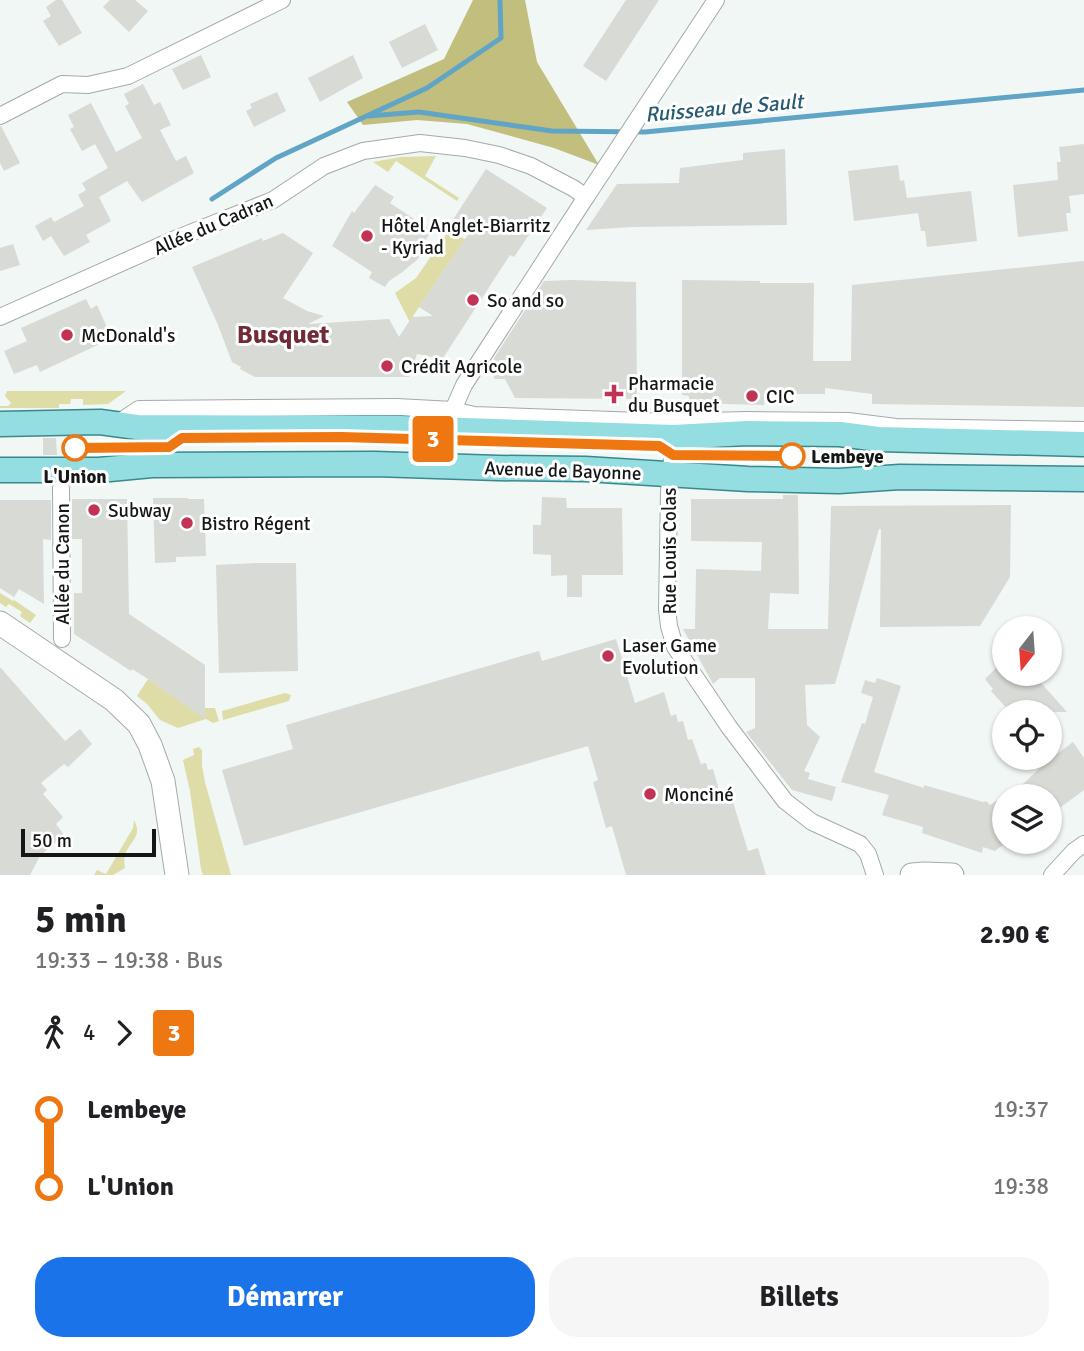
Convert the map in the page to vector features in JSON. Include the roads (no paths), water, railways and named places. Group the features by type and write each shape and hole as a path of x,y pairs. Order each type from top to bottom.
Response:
{"main road":[{"name":"Avenue de Bayonne","path":"0,424 100,422 137,427 400,428 674,438 747,433 841,434 878,439 1084,444"},
{"name":"Avenue de Bayonne","path":"0,470 99,470 152,465 375,464 585,469 748,479 839,481 900,477 1084,479"}],"street":[{"path":"0,116 62,84 88,85 128,76 282,0"},
{"path":"453,410 464,385 716,0"},
{"name":"Allée du Cadran","path":"0,317 175,239 273,200 324,166 363,151 420,143 476,150 531,166 573,188 586,198"},
{"path":"115,425 139,409 397,407 453,410 474,415 669,422 858,421 896,428 1084,430"},
{"name":"Rue Louis Colas","path":"674,438 668,492 667,609 675,647 729,727 785,801 812,822 860,844 868,854 875,875"},
{"name":"Allée du Canon","path":"61,488 62,639"},
{"path":"0,622 114,700 139,724 163,781 170,873"},
{"path":"1052,875 1084,844"},
{"path":"912,875 952,875"}],"waterway":[{"name":"Ruisseau de Sault","path":"212,199 276,158 427,88 501,38 500,0"},
{"name":"Ruisseau de Sault","path":"368,116 419,112 552,131 645,132 1084,90"}],"place":[{"name":"Hôtel Anglet-Biarritz - Kyriad","path":"367,236"},
{"name":"So and so","path":"473,300"},
{"name":"McDonald's","path":"67,335"},
{"name":"Crédit Agricole","path":"387,366"},
{"name":"Pharmacie du Busquet","path":"614,394"},
{"name":"CIC","path":"752,396"},
{"name":"L'Union","path":"75,448"},
{"name":"Lembeye","path":"792,456"},
{"name":"Subway","path":"94,510"},
{"name":"Bistro Régent","path":"187,523"},
{"name":"Laser Game Evolution","path":"608,656"},
{"name":"Monciné","path":"650,794"}],"district":[{"name":"Busquet","path":"283,334"}]}
